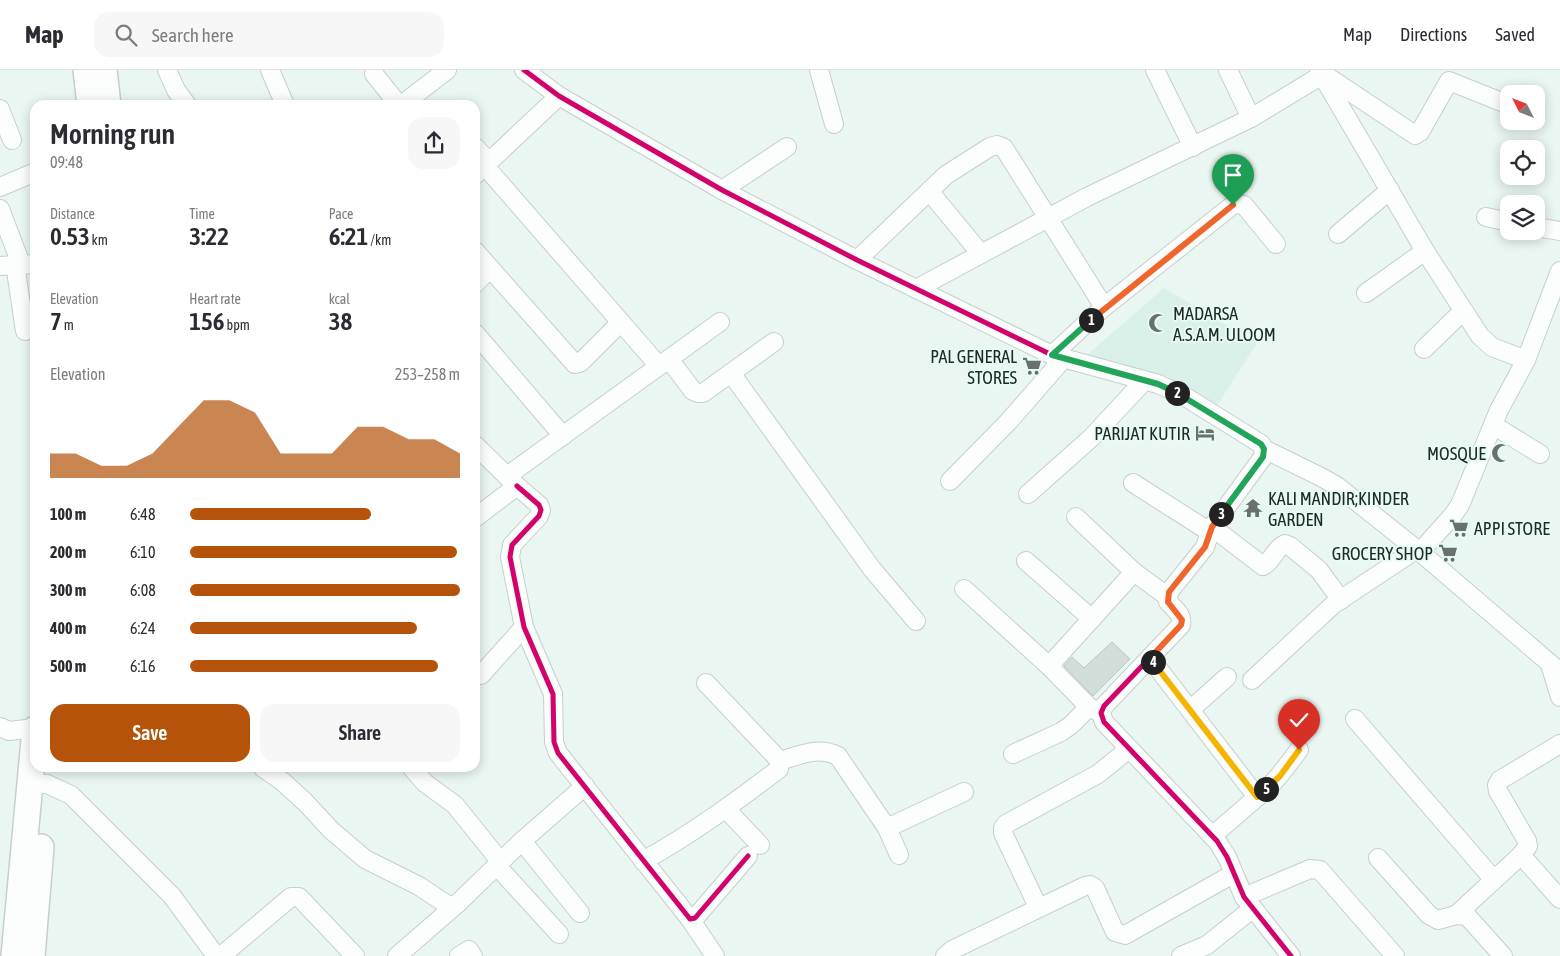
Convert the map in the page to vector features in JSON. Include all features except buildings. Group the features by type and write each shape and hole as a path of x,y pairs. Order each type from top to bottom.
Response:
{"highway":[{"path":"86,70 100,94"},
{"path":"23,950 42,778"}],"street":[{"path":"167,70 176,90 183,100"},
{"path":"270,70 283,100"},
{"path":"408,100 447,70"},
{"path":"524,70 559,96 722,190 857,260 1058,357 1158,384 1184,396 1261,444 1264,449 1328,480 1418,551 1557,667 1560,697"},
{"path":"819,70 834,124"},
{"path":"1155,70 1193,147"},
{"path":"1228,70 1250,118"},
{"path":"916,289 1087,197 1250,118 1321,72"},
{"path":"1321,72 1415,135 1420,132 1449,81 1500,101"},
{"path":"1321,72 1424,251 1463,312 1486,343 1526,360"},
{"path":"374,74 395,100"},
{"path":"559,96 483,168 621,322 698,394 703,393 774,342"},
{"path":"0,109 12,140"},
{"path":"857,260 946,175 990,147 997,145 1004,148 1104,307"},
{"path":"722,190 787,147"},
{"path":"0,187 30,174"},
{"path":"1338,234 1390,190"},
{"path":"929,191 981,254"},
{"path":"950,481 1009,421 1058,357 1104,307 1233,205 1244,205 1276,244"},
{"path":"0,209 18,265 25,331"},
{"path":"1486,217 1500,220"},
{"path":"1545,228 1560,231"},
{"path":"1366,293 1424,251"},
{"path":"480,256 576,364 580,363 621,322"},
{"path":"480,279 490,268"},
{"path":"1252,680 1326,610 1418,551 1457,510 1476,470 1493,425 1526,360 1560,271"},
{"path":"1424,349 1463,312"},
{"path":"480,513 512,481 563,436 720,322"},
{"path":"480,338 563,436"},
{"path":"731,373 872,570 916,621"},
{"path":"1028,494 1091,438 1144,381"},
{"path":"1493,425 1540,454"},
{"path":"1013,754 1061,732 1104,706 1181,625 1180,615 1168,602 1169,592 1205,547 1211,529 1263,457 1264,449"},
{"path":"480,453 538,505 541,510 539,516 512,545 510,551 524,627 553,694 554,742 558,753 690,919 715,956"},
{"path":"1133,483 1211,529 1263,566 1267,564 1280,546 1285,544 1290,546 1318,570 1341,600"},
{"path":"1076,517 1134,572 1168,597"},
{"path":"1026,561 1092,619"},
{"path":"1048,666 1134,572"},
{"path":"964,589 1095,710 1129,749 1212,836 1227,857 1233,874 1248,903 1291,956"},
{"path":"481,675 524,627"},
{"path":"1150,658 1257,797"},
{"path":"1190,710 1227,677"},
{"path":"706,683 780,761"},
{"path":"1355,719 1494,880"},
{"path":"0,727 9,731 30,729"},
{"path":"1456,915 1521,855 1528,846 1527,840 1498,791 1497,785 1500,780 1560,744"},
{"path":"1038,907 1002,833 1002,828 1006,824 1098,774 1129,749"},
{"path":"1212,836 1280,776 1299,750"},
{"path":"780,761 816,751 838,756 887,828 899,855"},
{"path":"643,861 681,840 726,809 779,769 780,761"},
{"path":"277,772 331,830 365,859 419,886 441,902 450,906 457,904"},
{"path":"415,772 424,782 455,805 498,863 559,934"},
{"path":"42,778 71,795 172,896 216,956"},
{"path":"397,956 457,904 498,863 585,786"},
{"path":"887,828 964,792"},
{"path":"690,919 695,918 754,851 726,809"},
{"path":"522,841 580,913"},
{"path":"1521,855 1560,899"},
{"path":"1378,858 1430,915 1438,920 1456,915 1467,916 1503,956"},
{"path":"1181,956 1207,945 1248,903 1310,869 1316,868 1320,870 1395,956"},
{"path":"945,956 952,950 1038,907 1085,886 1095,888 1116,932 1125,935 1233,874"},
{"path":"221,956 291,897 295,896 299,897 355,956"},
{"path":"459,956 469,950 473,956"}],"shaded area":[{"name":"MADARSA A.S.A.M. ULOOM","path":"1164,288 1257,343 1216,407 1133,371 1087,355"}],"cycle path":[{"path":"524,70 559,96 722,190 857,260 1052,355 1158,384 1184,396 1261,444 1264,449 1263,457 1212,527 1205,547 1169,592 1168,602 1180,615 1181,625 1104,706 1101,713 1104,722 1217,841 1227,857 1244,897 1291,956"},
{"path":"517,486 539,505 541,510 539,516 512,545 510,557 524,627 553,694 554,742 558,753 690,919 695,918 748,856"}],"place":[{"name":"MADARSA A.S.A.M. ULOOM","path":"1158,323"},
{"name":"PAL GENERAL STORES","path":"1032,366"},
{"name":"PARIJAT KUTIR","path":"1205,433"},
{"name":"MOSQUE","path":"1501,453"},
{"name":"KALI MANDIR;KINDER GARDEN","path":"1253,508"},
{"name":"APPI STORE","path":"1459,528"},
{"name":"GROCERY SHOP","path":"1448,553"}],"route":[{"path":"1233,205 1104,307 1052,355 1158,384 1184,396 1261,444 1264,449 1263,457 1212,527 1210,538 1205,547 1169,592 1168,602 1180,615 1181,625 1150,658 1257,797 1280,776 1299,750"}]}
